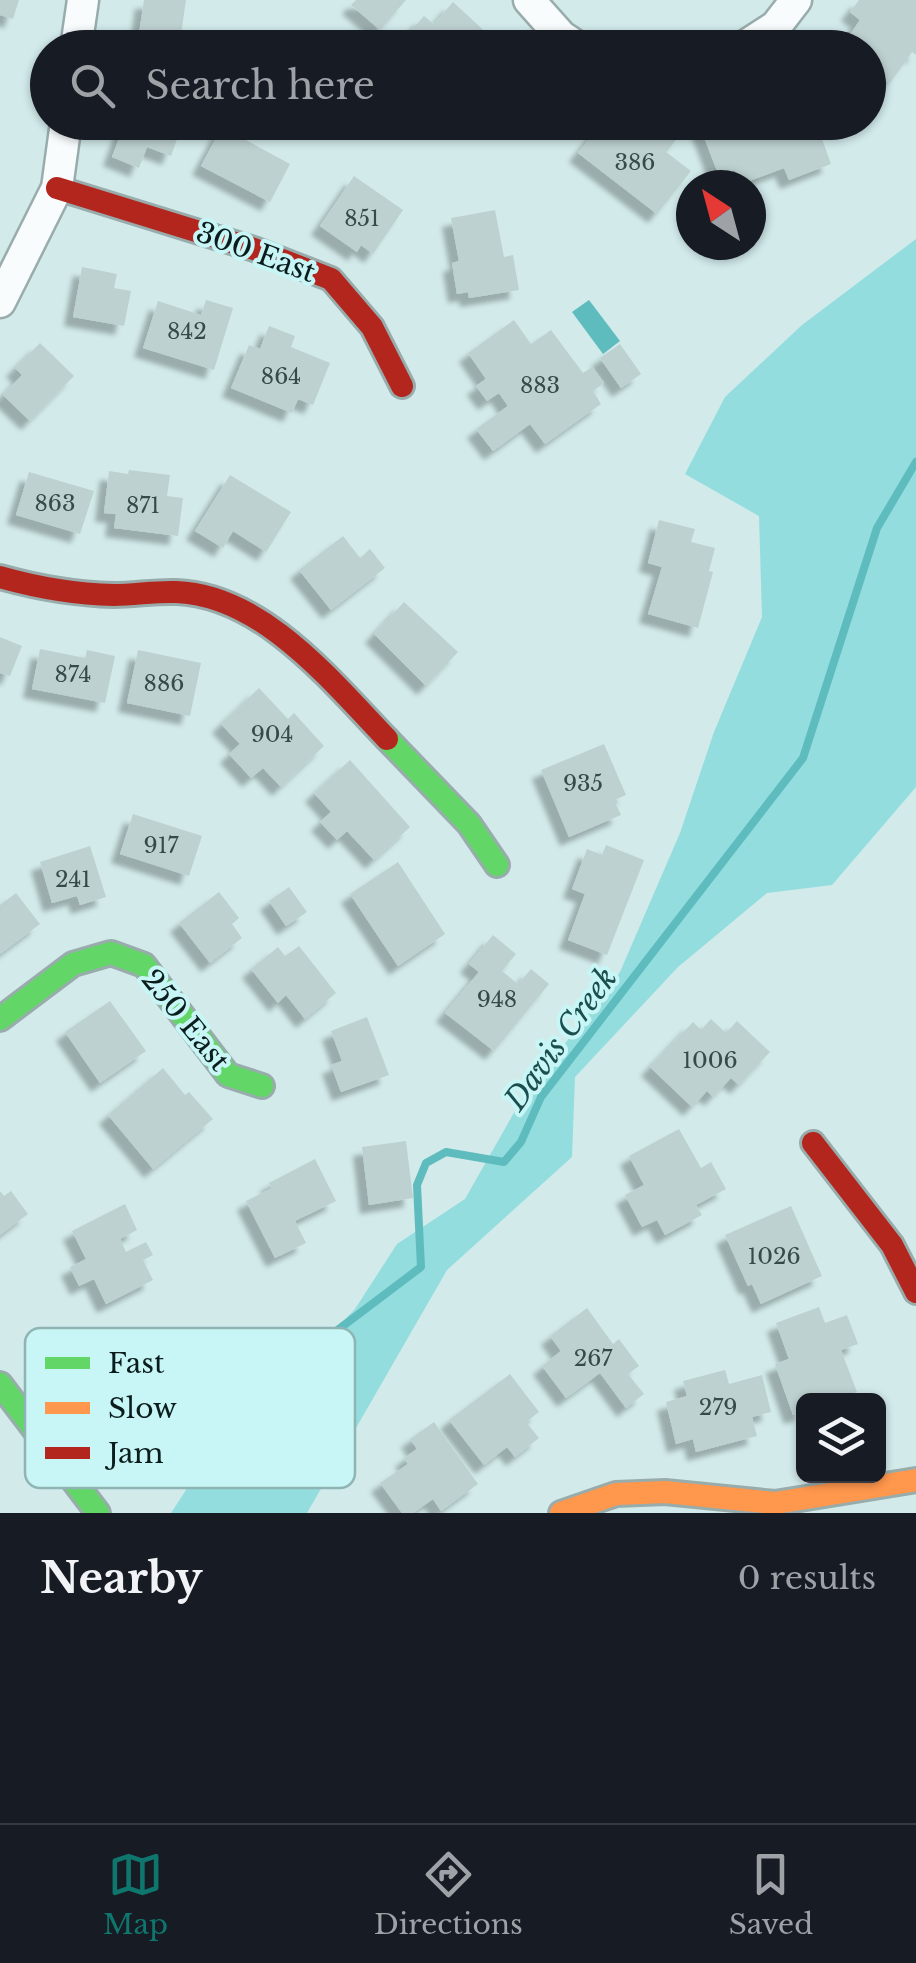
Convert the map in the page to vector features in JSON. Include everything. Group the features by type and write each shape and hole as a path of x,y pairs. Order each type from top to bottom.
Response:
{"street":[{"path":"78,30 82,0"},
{"path":"529,0 556,30"},
{"path":"770,30 796,0"},
{"path":"0,302 57,188 64,140"},
{"name":"300 East","path":"57,188 254,248 331,279 372,328 402,386"},
{"path":"0,578 48,591 117,595 180,592 220,601 260,622 298,647 469,824 497,865"},
{"name":"250 East","path":"0,1018 73,964 111,953 144,965 228,1075 262,1086"},
{"path":"813,1143 892,1245 916,1292"},
{"path":"0,1384 25,1417"},
{"path":"560,1513 616,1494 665,1492 775,1503 916,1480"},
{"path":"79,1488 98,1513"}],"shaded area":[{"path":"916,239 916,787 832,885 767,893 678,967 575,1077 572,1157 447,1270 355,1430 355,1328 337,1328 355,1309 397,1244 465,1199 520,1102 620,972 680,833 714,732 762,617 759,516 685,474 725,397 802,325"},
{"path":"589,300 620,341 603,354 572,312"},
{"path":"187,1488 321,1488 307,1513 171,1513"}],"building":[{"path":"0,0 19,0 13,19 0,15"},
{"path":"144,0 186,0 182,30 140,30"},
{"path":"356,0 406,0 380,30 351,5"},
{"path":"859,0 916,0 916,55 912,52 890,83 886,80 886,30 853,30 860,20 850,12"},
{"path":"453,2 483,30 412,30 424,16 434,24"},
{"path":"118,140 177,140 171,156 147,147 139,168 112,157"},
{"path":"215,140 246,140 290,164 270,202 201,166"},
{"path":"588,140 676,140 666,152 690,170 676,170 676,190 657,214 578,153"},
{"path":"705,140 822,140 831,164 789,180 784,168 766,175 766,170 717,170"},
{"path":"354,176 403,210 373,254 361,245 357,252 320,226"},
{"path":"495,210 504,257 513,255 519,290 469,298 468,292 457,294 452,263 459,261 451,218"},
{"path":"82,267 117,274 114,288 131,291 124,326 73,317"},
{"path":"206,300 233,308 214,370 143,348 158,301 201,315"},
{"path":"514,320 531,344 551,330 583,373 592,367 604,383 593,391 601,404 545,444 530,424 493,451 476,429 508,406 499,393 487,401 476,386 486,379 468,353"},
{"path":"269,326 295,336 291,347 330,363 313,405 298,399 292,413 231,388 249,345 260,349"},
{"path":"40,343 74,376 30,421 3,395 22,375 15,368"},
{"path":"620,344 641,374 621,388 600,358"},
{"path":"129,470 170,475 167,496 183,498 178,536 114,528 116,514 104,513 109,471 128,474"},
{"path":"29,472 94,491 80,534 16,515"},
{"path":"230,475 291,512 266,552 233,531 223,548 195,531"},
{"path":"659,520 695,529 691,542 715,548 709,571 713,572 698,628 648,614 662,567 648,563"},
{"path":"343,536 360,558 370,549 385,568 331,610 299,570"},
{"path":"404,602 458,652 426,686 374,634"},
{"path":"0,637 22,646 10,676 0,673"},
{"path":"40,649 85,658 87,650 115,656 105,703 32,689"},
{"path":"138,650 201,663 190,716 127,703"},
{"path":"259,688 288,719 294,713 324,746 281,787 263,768 251,778 229,754 240,744 221,724"},
{"path":"604,744 626,795 614,800 621,815 569,837 541,770"},
{"path":"350,760 410,827 374,860 347,831 337,840 320,822 331,812 314,793"},
{"path":"133,814 202,836 189,876 120,854"},
{"path":"606,845 644,860 607,955 568,940 585,894 572,889 587,849 602,855"},
{"path":"90,846 106,897 80,905 77,896 52,903 40,862"},
{"path":"398,862 445,934 398,966 350,894"},
{"path":"289,887 307,912 286,926 269,901"},
{"path":"219,892 239,918 232,924 242,938 210,963 179,923"},
{"path":"16,893 40,924 0,954 0,905"},
{"path":"493,935 516,954 502,971 518,984 531,969 549,984 494,1051 445,1013 479,972 469,964"},
{"path":"299,946 336,993 305,1019 286,995 278,1003 251,969 278,947 285,956"},
{"path":"110,1001 146,1051 100,1083 65,1032"},
{"path":"367,1017 389,1075 341,1092 331,1065 342,1061 331,1031"},
{"path":"711,1019 726,1033 737,1021 770,1052 739,1085 731,1078 713,1097 707,1091 692,1107 650,1067 693,1022 701,1030"},
{"path":"163,1068 185,1095 189,1092 213,1119 153,1169 108,1115"},
{"path":"679,1129 701,1168 711,1162 726,1189 696,1205 702,1215 665,1235 657,1220 642,1227 625,1195 644,1185 629,1156"},
{"path":"406,1141 413,1198 369,1205 362,1147"},
{"path":"315,1159 336,1201 295,1221 306,1243 275,1258 246,1201 272,1188 269,1183"},
{"path":"0,1191 4,1196 11,1191 28,1214 0,1235"},
{"path":"125,1204 137,1230 120,1239 126,1252 146,1242 153,1255 143,1260 153,1280 106,1304 94,1279 79,1286 70,1267 86,1259 72,1231"},
{"path":"791,1206 822,1276 761,1304 752,1284 748,1286 725,1235"},
{"path":"819,1307 825,1323 847,1315 858,1344 841,1350 857,1392 796,1393 793,1415 775,1364 789,1359 776,1323"},
{"path":"587,1308 613,1344 619,1339 639,1366 628,1374 644,1394 626,1408 600,1373 566,1398 542,1366 561,1351 550,1336"},
{"path":"725,1370 729,1384 762,1375 771,1412 752,1417 757,1436 696,1452 693,1439 676,1444 666,1402 687,1396 683,1381"},
{"path":"510,1374 539,1412 526,1422 539,1438 515,1457 507,1447 484,1465 449,1420"},
{"path":"434,1422 478,1484 441,1511 433,1499 413,1513 402,1513 380,1483 408,1464 404,1458 417,1449 410,1439"}],"waterway":[{"name":"Davis Creek","path":"340,1328 421,1267 417,1185 426,1163 446,1152 504,1162 521,1142 541,1097 803,758 877,528 916,462"}],"traffic: fast":[{"path":"387,739 469,824 497,865"},
{"path":"0,1019 73,964 111,953 144,965 228,1075 262,1086"},
{"path":"0,1384 25,1417"},
{"path":"79,1488 98,1513"}],"traffic: slow":[{"path":"561,1513 616,1494 665,1492 775,1503 916,1480"}],"traffic: jam":[{"path":"57,188 254,249 331,279 372,327 402,386"},
{"path":"0,577 85,593 176,592 208,597 238,608 294,645 387,739"},
{"path":"813,1143 892,1245 916,1292"}]}
